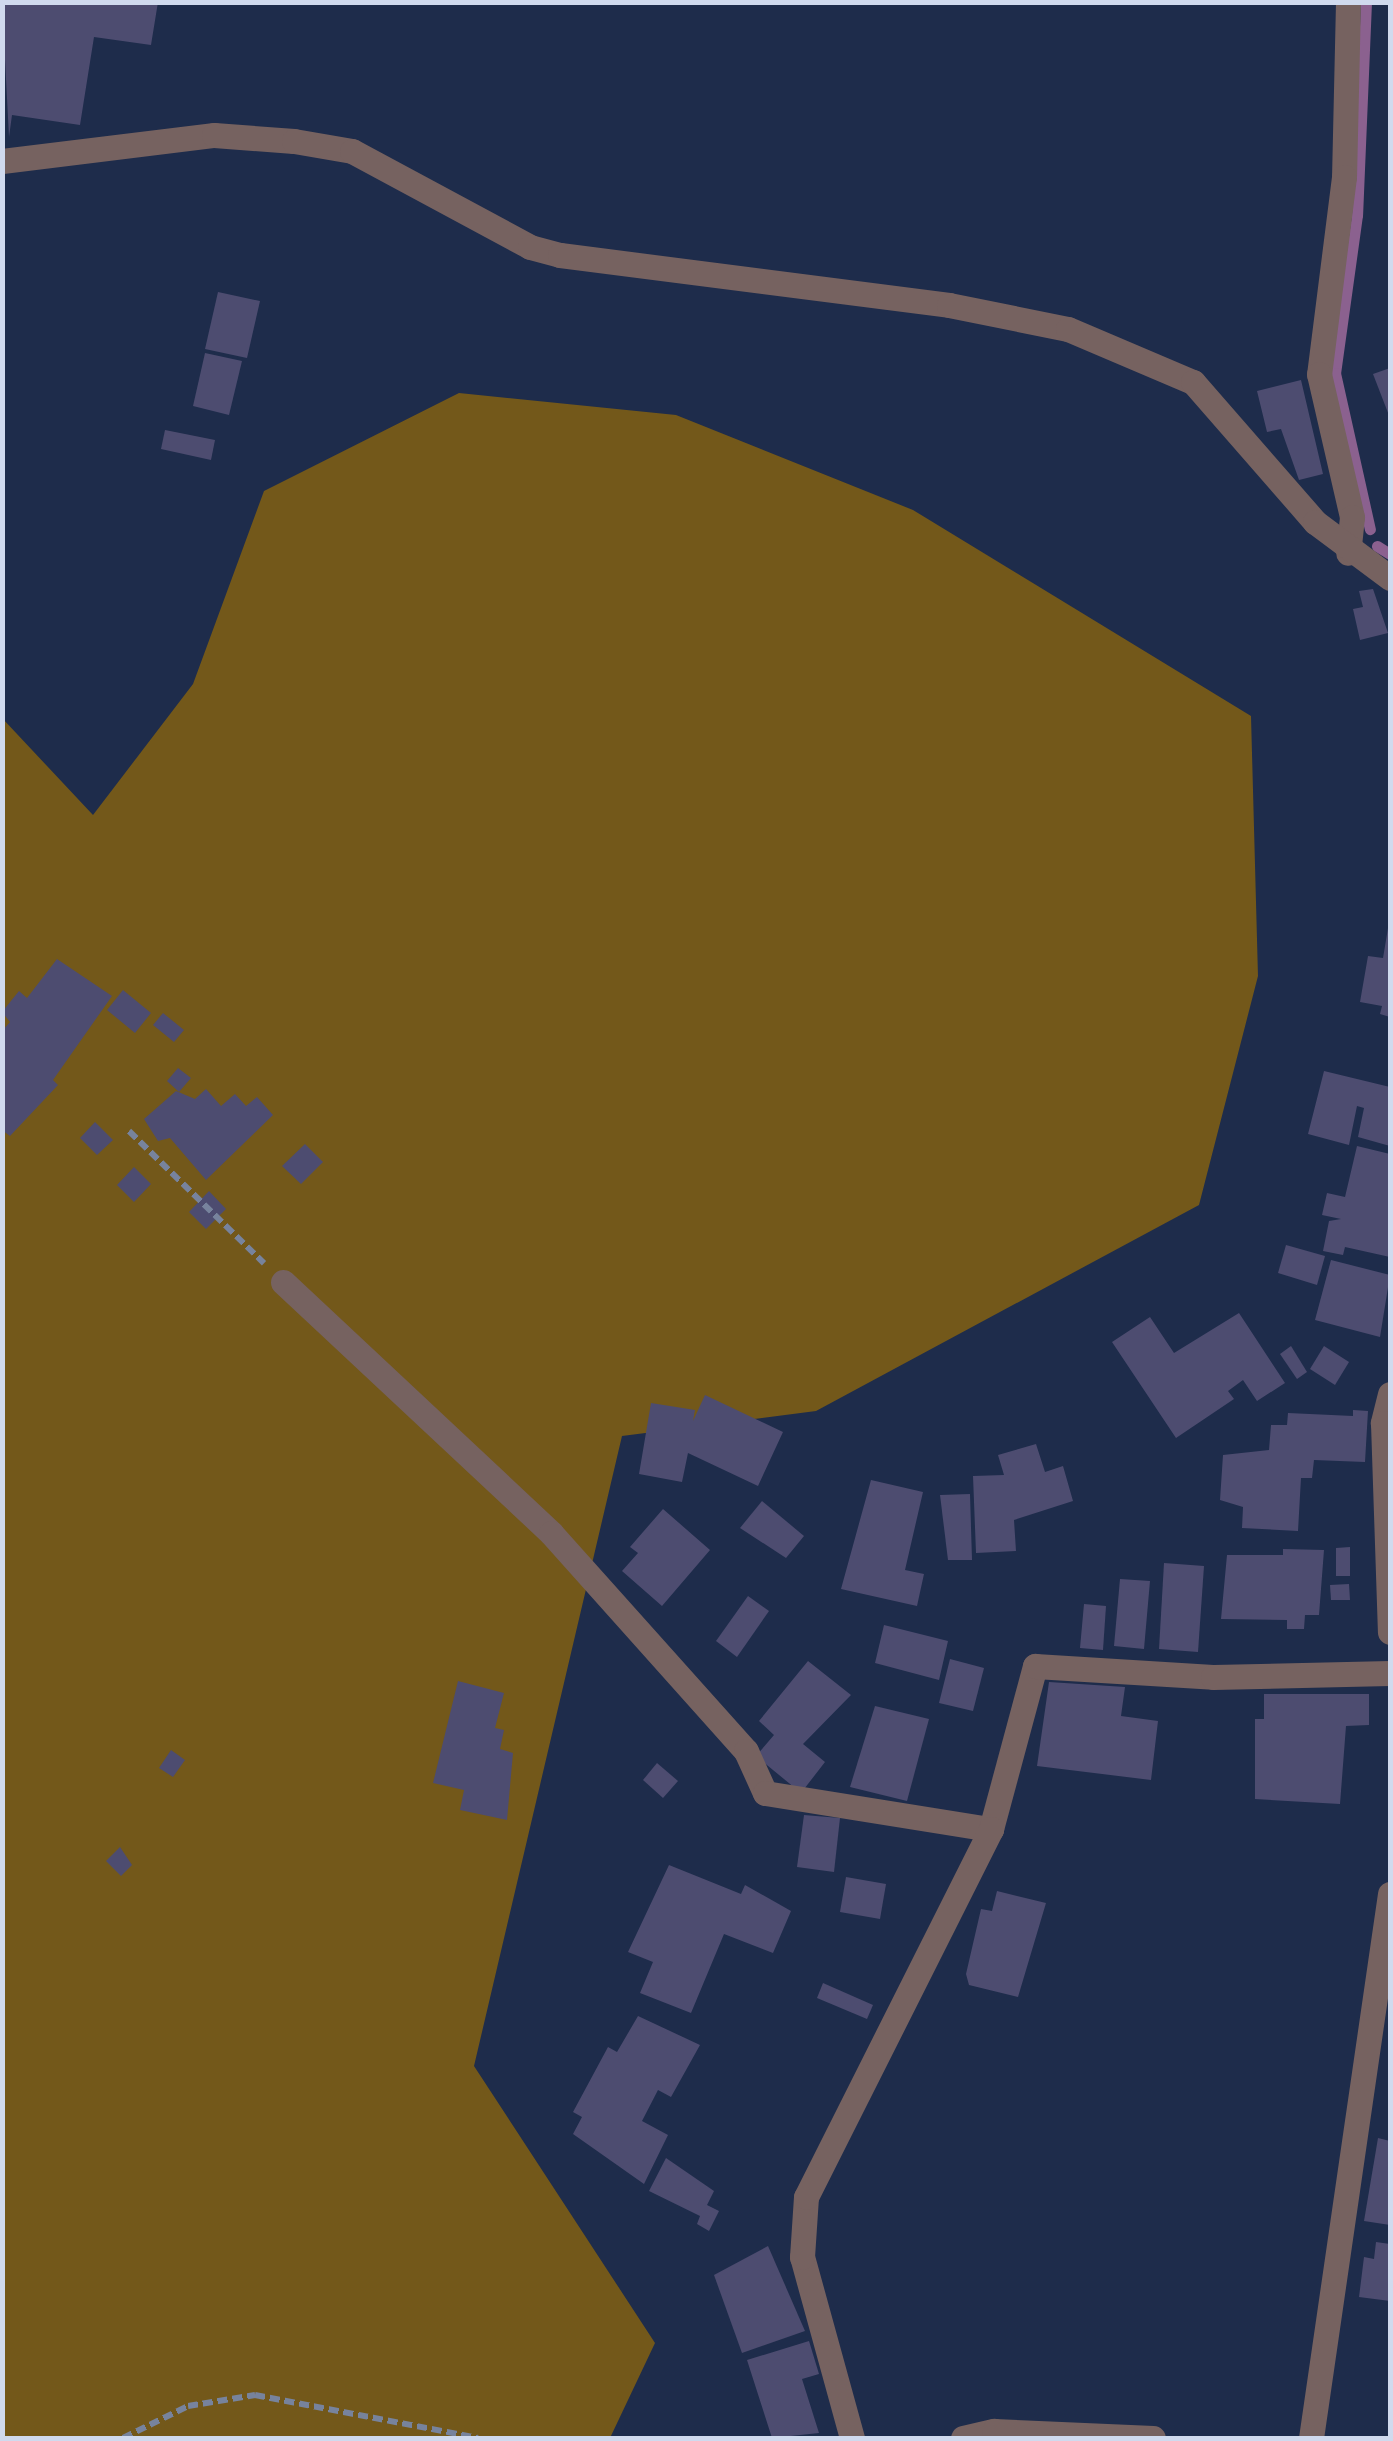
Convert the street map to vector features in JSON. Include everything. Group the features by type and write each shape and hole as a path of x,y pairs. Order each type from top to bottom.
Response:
{"street":[{"path":"1348,2 1344,177 1319,374 1352,517 1348,553"},
{"path":"2,161 214,135 294,141 352,151 530,247 950,305 1068,330 1192,382 1348,553 1390,578"},
{"path":"283,1282 551,1533 723,1723 765,1793 992,1830"},
{"path":"1390,1394 1383,1424 1390,1632"},
{"path":"852,2438 802,2256 806,2197 992,1830 1035,1666 1213,1677 1390,1673"},
{"path":"1310,2438 1390,1894"},
{"path":"963,2438 1012,2432 1153,2438"}],"path":[{"path":"128,1130 283,1282"},
{"path":"123,2438 188,2406 256,2395 478,2438"}],"shaded area":[{"path":"459,393 676,415 913,510 1251,716 1258,976 1199,1205 816,1411 622,1436 474,2066 655,2343 610,2438 3,2438 2,718 93,815 193,684 264,491"}],"building":[{"path":"2,2 158,2 151,45 94,37 80,125 12,115 9,137"},
{"path":"218,292 260,301 247,358 205,349"},
{"path":"205,353 242,361 229,415 193,406"},
{"path":"1390,368 1390,418 1373,374"},
{"path":"1301,380 1323,474 1299,480 1281,429 1267,432 1257,391"},
{"path":"165,430 215,440 211,460 161,449"},
{"path":"1373,589 1388,633 1360,640 1353,609 1363,607 1359,591"},
{"path":"1388,928 1390,1017 1380,1014 1382,1006 1360,1002 1368,956 1383,958"},
{"path":"57,959 112,996 53,1080 58,1085 10,1136 2,1130 2,1031 10,1022 2,1012 19,991 27,998"},
{"path":"123,990 151,1013 135,1033 107,1010"},
{"path":"163,1013 184,1030 174,1042 153,1025"},
{"path":"178,1068 191,1078 179,1092 167,1081"},
{"path":"1324,1071 1390,1087 1390,1146 1358,1137 1364,1108 1357,1106 1349,1145 1308,1134"},
{"path":"206,1089 221,1106 235,1094 246,1106 257,1097 273,1115 206,1180 170,1138 158,1141 144,1119 176,1091 195,1099"},
{"path":"95,1122 113,1140 97,1155 80,1138"},
{"path":"305,1144 323,1162 301,1184 282,1166"},
{"path":"1357,1146 1390,1154 1390,1257 1345,1247 1343,1255 1323,1251 1329,1221 1341,1219 1322,1215 1327,1193 1345,1197"},
{"path":"134,1167 151,1184 134,1202 117,1185"},
{"path":"209,1191 226,1209 206,1229 189,1212"},
{"path":"1286,1245 1325,1256 1317,1285 1278,1273"},
{"path":"1331,1260 1390,1275 1380,1337 1315,1320"},
{"path":"1239,1313 1285,1383 1257,1401 1243,1380 1228,1391 1234,1399 1176,1438 1112,1342 1150,1317 1174,1353"},
{"path":"1291,1346 1307,1372 1297,1379 1280,1354"},
{"path":"1324,1346 1349,1362 1335,1385 1310,1369"},
{"path":"705,1395 783,1432 758,1486 688,1453 682,1482 639,1474 651,1403 695,1410 693,1421"},
{"path":"1353,1410 1368,1411 1365,1462 1314,1460 1312,1478 1301,1478 1298,1531 1242,1528 1243,1507 1220,1500 1223,1455 1269,1450 1271,1425 1287,1425 1288,1413 1353,1416"},
{"path":"1036,1444 1045,1472 1063,1466 1073,1501 1014,1520 1016,1551 976,1553 973,1476 1004,1475 998,1455"},
{"path":"871,1480 923,1492 905,1570 924,1574 917,1606 841,1589"},
{"path":"970,1494 972,1560 948,1560 940,1495"},
{"path":"762,1501 804,1536 786,1558 740,1528"},
{"path":"663,1509 710,1550 662,1606 622,1571 638,1553 630,1547"},
{"path":"1350,1547 1350,1576 1336,1576 1336,1548"},
{"path":"1283,1549 1324,1550 1319,1615 1305,1615 1304,1629 1287,1629 1287,1620 1221,1619 1227,1555 1283,1555"},
{"path":"1164,1563 1204,1566 1198,1652 1159,1649"},
{"path":"1120,1579 1150,1581 1144,1649 1114,1646"},
{"path":"1349,1584 1350,1600 1331,1600 1330,1585"},
{"path":"748,1596 769,1611 737,1657 716,1641"},
{"path":"1084,1604 1106,1606 1103,1650 1080,1648"},
{"path":"884,1625 948,1641 939,1680 875,1663"},
{"path":"950,1659 984,1668 973,1711 939,1703"},
{"path":"808,1661 851,1695 803,1744 825,1762 801,1793 756,1756 774,1735 759,1721"},
{"path":"458,1681 504,1693 495,1728 504,1730 500,1749 513,1753 507,1820 460,1810 464,1790 433,1783"},
{"path":"1049,1682 1125,1687 1121,1716 1158,1721 1151,1780 1037,1766"},
{"path":"1264,1694 1369,1694 1369,1725 1346,1726 1340,1804 1255,1799 1255,1719 1264,1719"},
{"path":"875,1706 929,1719 907,1801 850,1787"},
{"path":"171,1750 185,1760 173,1777 159,1768"},
{"path":"657,1763 678,1781 663,1798 643,1780"},
{"path":"804,1815 840,1818 834,1872 797,1867"},
{"path":"120,1847 132,1865 121,1876 106,1861"},
{"path":"669,1865 741,1894 745,1885 791,1911 773,1953 724,1934 691,2013 640,1993 653,1962 628,1952"},
{"path":"846,1877 886,1884 880,1919 840,1912"},
{"path":"997,1891 1046,1903 1018,1997 969,1985 966,1974 981,1909 992,1911"},
{"path":"823,1983 873,2005 867,2019 817,1998"},
{"path":"638,2016 700,2045 671,2097 658,2090 642,2121 668,2135 644,2184 573,2134 582,2117 573,2112 608,2047 617,2052"},
{"path":"1378,2138 1390,2141 1390,2225 1364,2221"},
{"path":"666,2158 714,2191 707,2205 719,2211 709,2231 697,2224 700,2216 649,2191"},
{"path":"1376,2242 1390,2244 1390,2301 1359,2297 1364,2257 1374,2259"},
{"path":"768,2246 805,2331 742,2353 714,2275"},
{"path":"809,2341 819,2374 802,2379 819,2433 772,2438 747,2360"}],"waterway":[{"path":"1366,2 1357,215 1335,373 1370,529"},
{"path":"1377,546 1390,554"}]}
